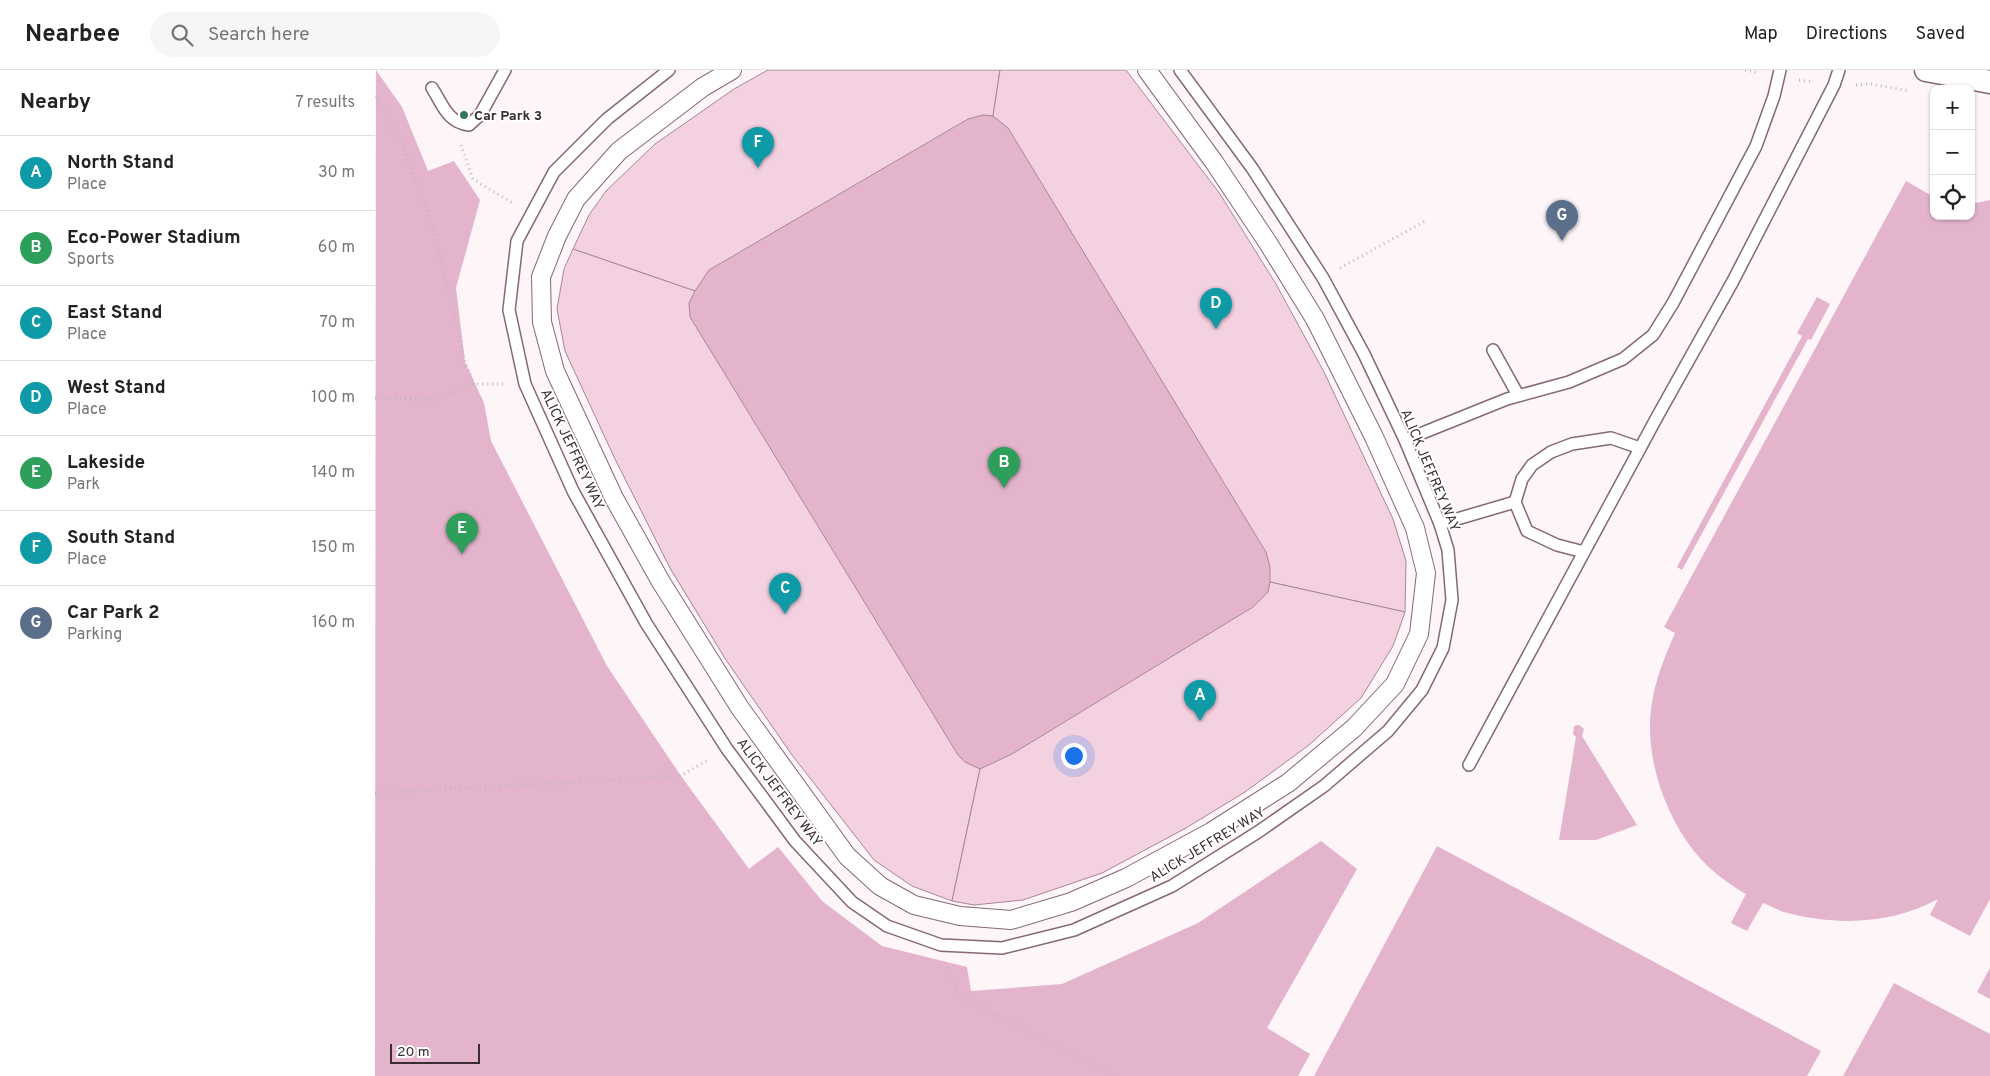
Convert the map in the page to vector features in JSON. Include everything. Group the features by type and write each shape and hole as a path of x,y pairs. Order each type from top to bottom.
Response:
{"street":[{"path":"732,70 703,86 619,151 575,199 557,236 541,277 542,322 555,371 614,498 661,582 740,708 847,856 880,886 914,905 960,916 1011,920 1071,902 1126,878 1211,832 1287,783 1353,728 1395,684 1419,634 1426,574 1415,528 1374,437 1315,319 1268,243 1214,162 1147,70"},
{"path":"1926,70 1990,82"}],"lane":[{"path":"432,88 449,116 458,124 469,125 480,114 505,70"},
{"name":"ALICK JEFFREY WAY","path":"669,70 607,119 554,172 517,241 509,310 525,384 573,491 647,624 727,749 795,841 853,902 887,926 941,945 1002,948 1074,930 1171,886 1259,832 1324,786 1388,731 1422,690 1443,648 1452,600 1448,550 1440,524 1405,440 1364,354 1323,278 1252,168 1180,70"},
{"path":"1405,440 1518,396 1569,382 1623,359 1653,335 1673,303 1756,146 1774,96 1780,70"},
{"path":"1469,765 1640,448 1733,281 1839,70"},
{"path":"1493,350 1518,396"},
{"path":"1584,552 1557,545 1527,531 1515,502 1522,479 1532,465 1551,452 1572,444 1611,438 1640,448"},
{"path":"1440,524 1515,502"}],"path":[{"path":"375,97 401,141 431,222 465,362 474,384 435,399 375,398"},
{"path":"458,124 461,150 473,179 502,198 532,213"},
{"path":"1323,278 1427,220"},
{"path":"375,792 681,776 727,749"},
{"path":"941,945 958,995 1114,1076"}],"shaded area":[{"path":"376,70 402,107 428,171 454,161 480,200 456,288 465,362 484,403 491,441 607,666 681,776 749,869 778,847 822,901 882,946 967,967 971,991 1062,984 1198,923 1321,841 1357,869 1267,1028 1310,1054 1298,1076 375,1076"},
{"path":"768,70 1126,70 1325,374 1393,519 1406,561 1405,612 1393,646 1361,698 1309,745 1245,792 1186,828 1102,873 1023,900 974,905 952,901 912,886 874,860 792,755 726,660 670,569 614,457 565,351 557,309 564,269 589,215 734,89"},
{"path":"1906,181 1930,195 1930,220 1975,220 1975,203 1990,200 1990,899 1970,936 1930,915 1938,899 1902,914 1884,918 1845,921 1807,917 1785,912 1763,903 1747,931 1731,923 1746,894 1718,875 1694,851 1673,817 1657,778 1650,737 1650,717 1657,681 1675,633 1664,627"},
{"path":"1817,297 1830,304 1811,340 1808,339 1682,570 1677,567 1802,336 1797,333"},
{"path":"1579,725 1584,729 1582,736 1637,825 1596,840 1559,840 1576,737 1573,734 1574,726"},
{"path":"1437,846 1821,1051 1807,1076 1314,1076"},
{"path":"1990,968 1990,999 1977,992"},
{"path":"1894,983 1990,1034 1990,1076 1843,1076"}],"building":[{"path":"768,70 1000,70 993,116 983,115 968,119 709,270 695,291 573,249 589,215 606,191 655,144 734,89"},
{"path":"1000,70 1126,70 1220,194 1276,284 1325,374 1393,519 1406,561 1405,612 1270,582 1270,567 1266,552 1008,128 993,116"},
{"path":"573,249 695,291 689,303 690,317 958,755 965,762 980,769 952,901 912,886 874,860 792,755 726,660 670,568 614,457 565,351 557,309 564,269"},
{"path":"1270,582 1405,612 1393,646 1361,698 1309,745 1245,792 1186,828 1102,873 1023,900 974,905 952,901 980,769 1012,754 1253,607 1268,592"}],"place":[{"name":"Car Park 3","path":"464,115"},
{"name":"South Stand","path":"758,168"},
{"name":"Car Park 2","path":"1562,241"},
{"name":"West Stand","path":"1216,329"},
{"name":"Eco-Power Stadium","path":"1004,488"},
{"name":"Lakeside","path":"462,554"},
{"name":"East Stand","path":"785,614"},
{"name":"North Stand","path":"1200,721"}]}
